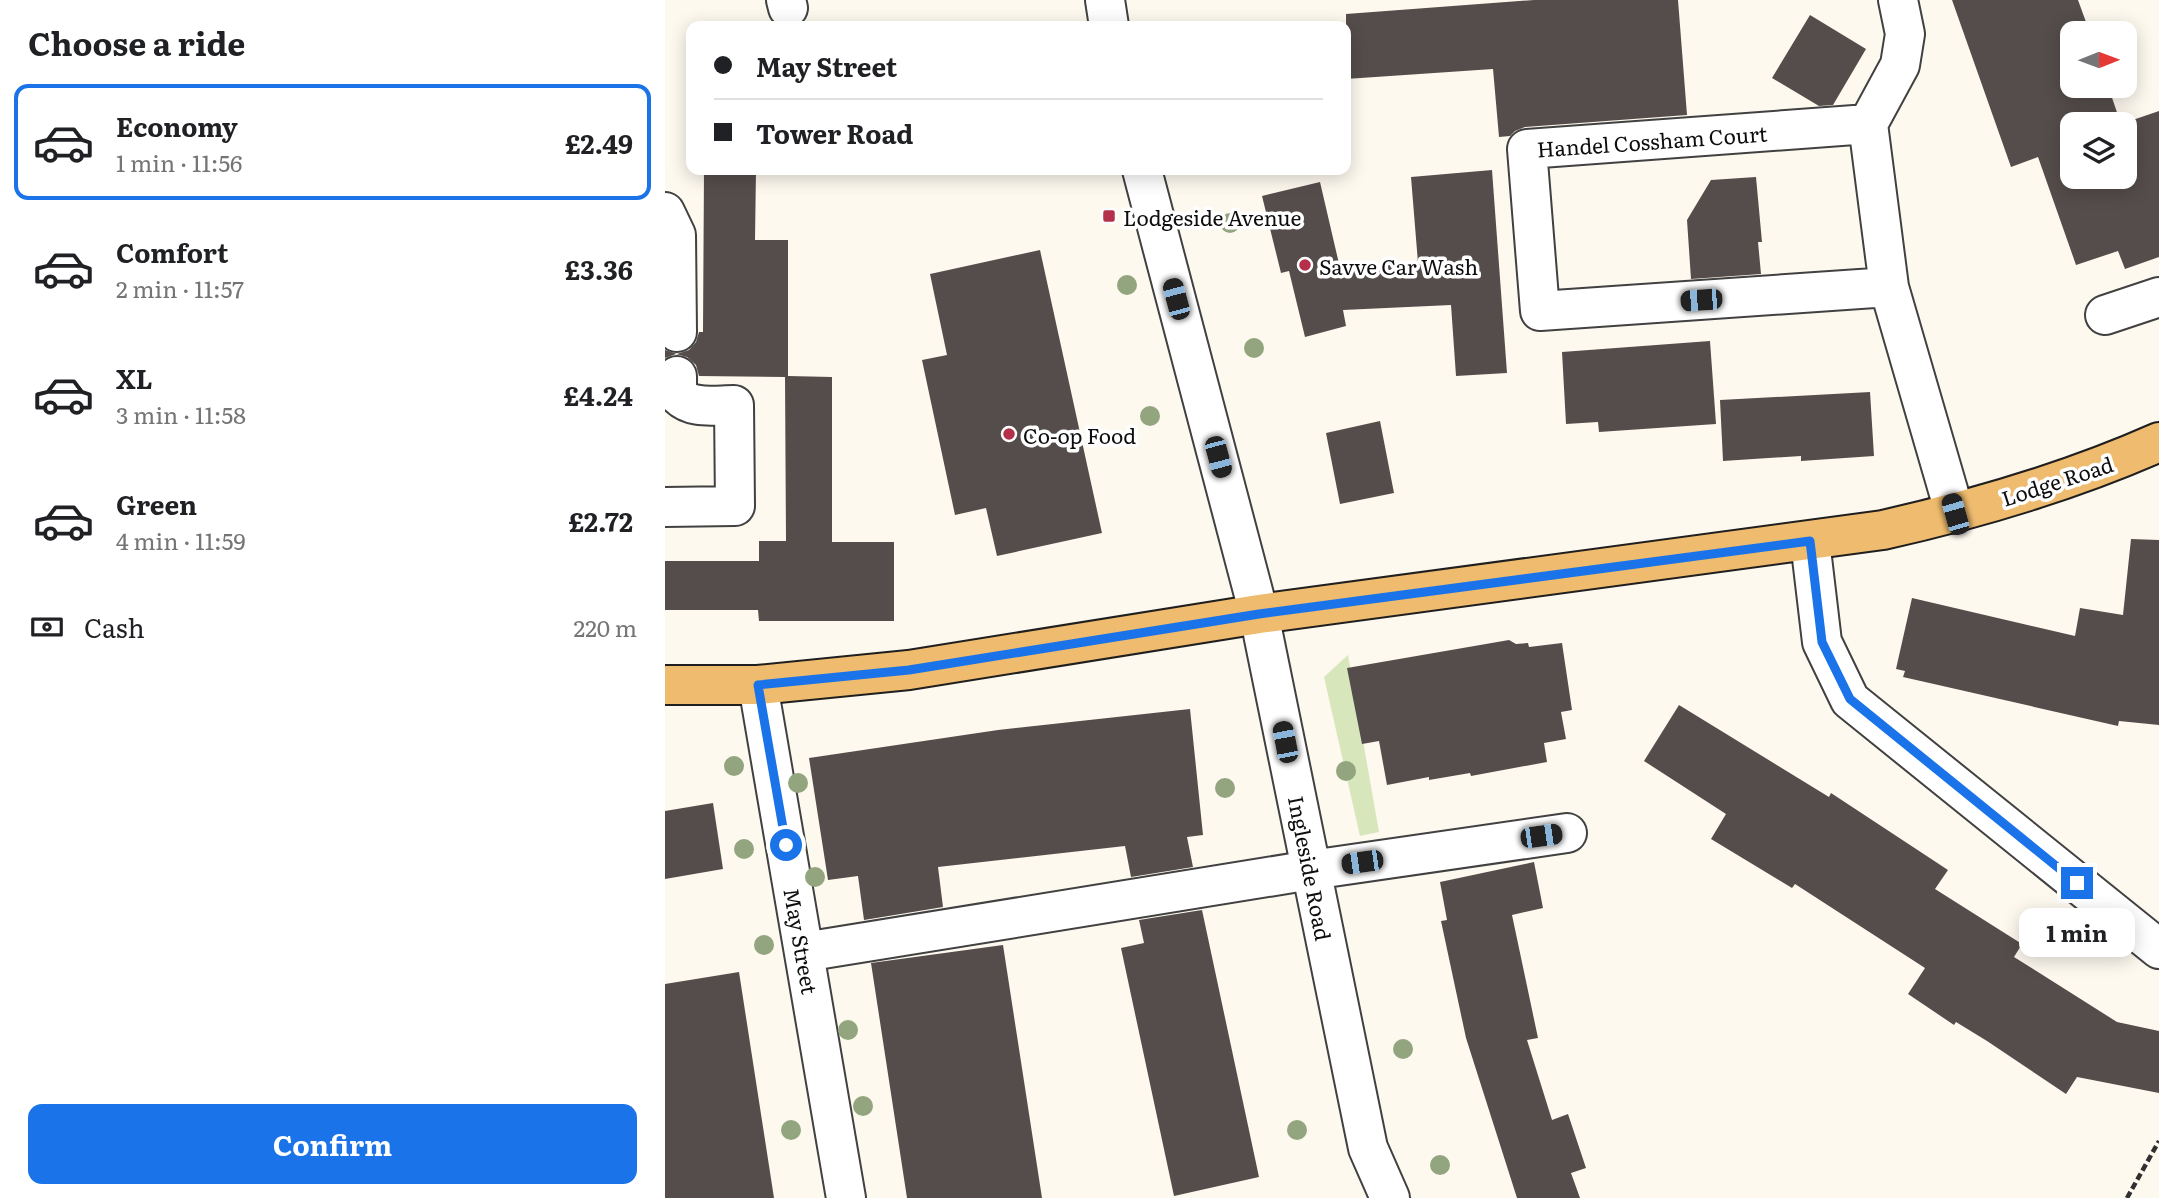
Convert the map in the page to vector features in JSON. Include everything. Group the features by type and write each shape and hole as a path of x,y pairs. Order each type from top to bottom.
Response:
{"main road":[{"name":"Lodge Road","path":"665,685 758,685 909,670 1259,614 1882,530 1955,514 2122,458 2159,442"}],"street":[{"path":"1105,0 1108,21"},
{"path":"1898,0 1905,34 1900,65 1868,124 1889,287 1955,514"},
{"name":"Handel Cossham Court","path":"1868,124 1527,149 1540,311 1889,287"},
{"name":"Ingleside Road","path":"1143,175 1259,614 1368,1148 1389,1198"},
{"path":"665,212 676,235 677,332"},
{"path":"2105,315 2159,297"},
{"path":"665,507 735,506 734,405 696,405 684,402 677,394 677,376"},
{"path":"1810,541 1822,642 1850,699 2159,949"},
{"name":"May Street","path":"758,685 846,1198"},
{"path":"804,952 1311,870 1567,833"}],"path":[{"path":"2127,1198 2159,1141"}],"green space":[{"path":"1348,655 1379,832 1360,836 1324,677"}],"building":[{"path":"1534,0 1678,0 1687,115 1525,127 1510,136 1499,137 1493,69 1351,79 1351,21 1346,21 1346,14"},
{"path":"1952,0 2078,0 2086,21 2060,21 2060,98 2112,98 2117,112 2060,112 2060,189 2137,189 2137,119 2159,111 2159,257 2125,269 2118,251 2076,265 2038,157 2011,167"},
{"path":"1810,15 1866,49 1833,105 1819,106 1772,78"},
{"path":"1492,170 1507,373 1456,376 1451,305 1343,310 1346,326 1305,337 1289,271 1281,273 1262,196 1320,182 1340,268 1418,263 1411,177"},
{"path":"704,175 756,175 755,240 788,240 788,376 832,377 832,542 894,542 894,621 759,621 758,610 665,610 665,561 759,561 759,541 786,541 785,377 699,376 696,365 687,357 676,354 665,358 665,350 677,354 689,350 696,342 699,332 703,332"},
{"path":"1756,177 1762,242 1758,242 1761,274 1691,279 1687,220 1711,180"},
{"name":"Co-op Food","path":"1040,250 1102,533 997,556 986,508 955,515 922,360 947,355 930,274"},
{"path":"1710,341 1716,424 1599,432 1598,422 1566,424 1562,352"},
{"path":"1870,392 1874,456 1801,461 1801,456 1723,461 1720,400"},
{"path":"1380,421 1394,493 1340,504 1326,433"},
{"path":"2131,539 2159,540 2159,725 2119,721 2118,726 1903,677 1905,671 1896,669 1912,598 2075,636 2080,608 2123,615"},
{"path":"1509,640 1516,644 1528,643 1529,647 1562,643 1572,710 1561,712 1566,739 1544,743 1547,762 1471,776 1470,773 1429,780 1429,777 1387,785 1379,741 1362,744 1347,668"},
{"path":"1679,705 1829,797 1831,793 1948,870 1935,889 2022,944 2014,957 2117,1022 2159,1031 2159,1093 2077,1077 2066,1094 1987,1041 1956,1022 1954,1025 1908,994 1925,968 1795,884 1792,888 1711,839 1726,814 1644,761"},
{"path":"1190,709 1203,835 1187,837 1193,867 1131,877 1125,846 938,867 943,907 864,920 858,876 828,880 809,758 998,730"},
{"path":"713,803 723,869 665,879 665,811"},
{"path":"1534,862 1543,908 1512,915 1538,1038 1527,1040 1552,1120 1568,1114 1586,1168 1571,1173 1580,1198 1517,1198 1466,1038 1441,921 1447,920 1440,882"},
{"path":"1202,910 1259,1177 1174,1196 1121,948 1144,943 1139,920"},
{"path":"1003,945 1042,1198 907,1198 871,963"},
{"path":"739,972 774,1198 665,1198 665,984"}],"place":[{"name":"Lodgeside Avenue","path":"1109,216"},
{"name":"Savve Car Wash","path":"1305,265"},
{"name":"Co-op Food","path":"1009,434"}],"route":[{"path":"786,845 758,685 909,670 1259,614 1810,541 1822,642 1850,699 2077,883"}]}
